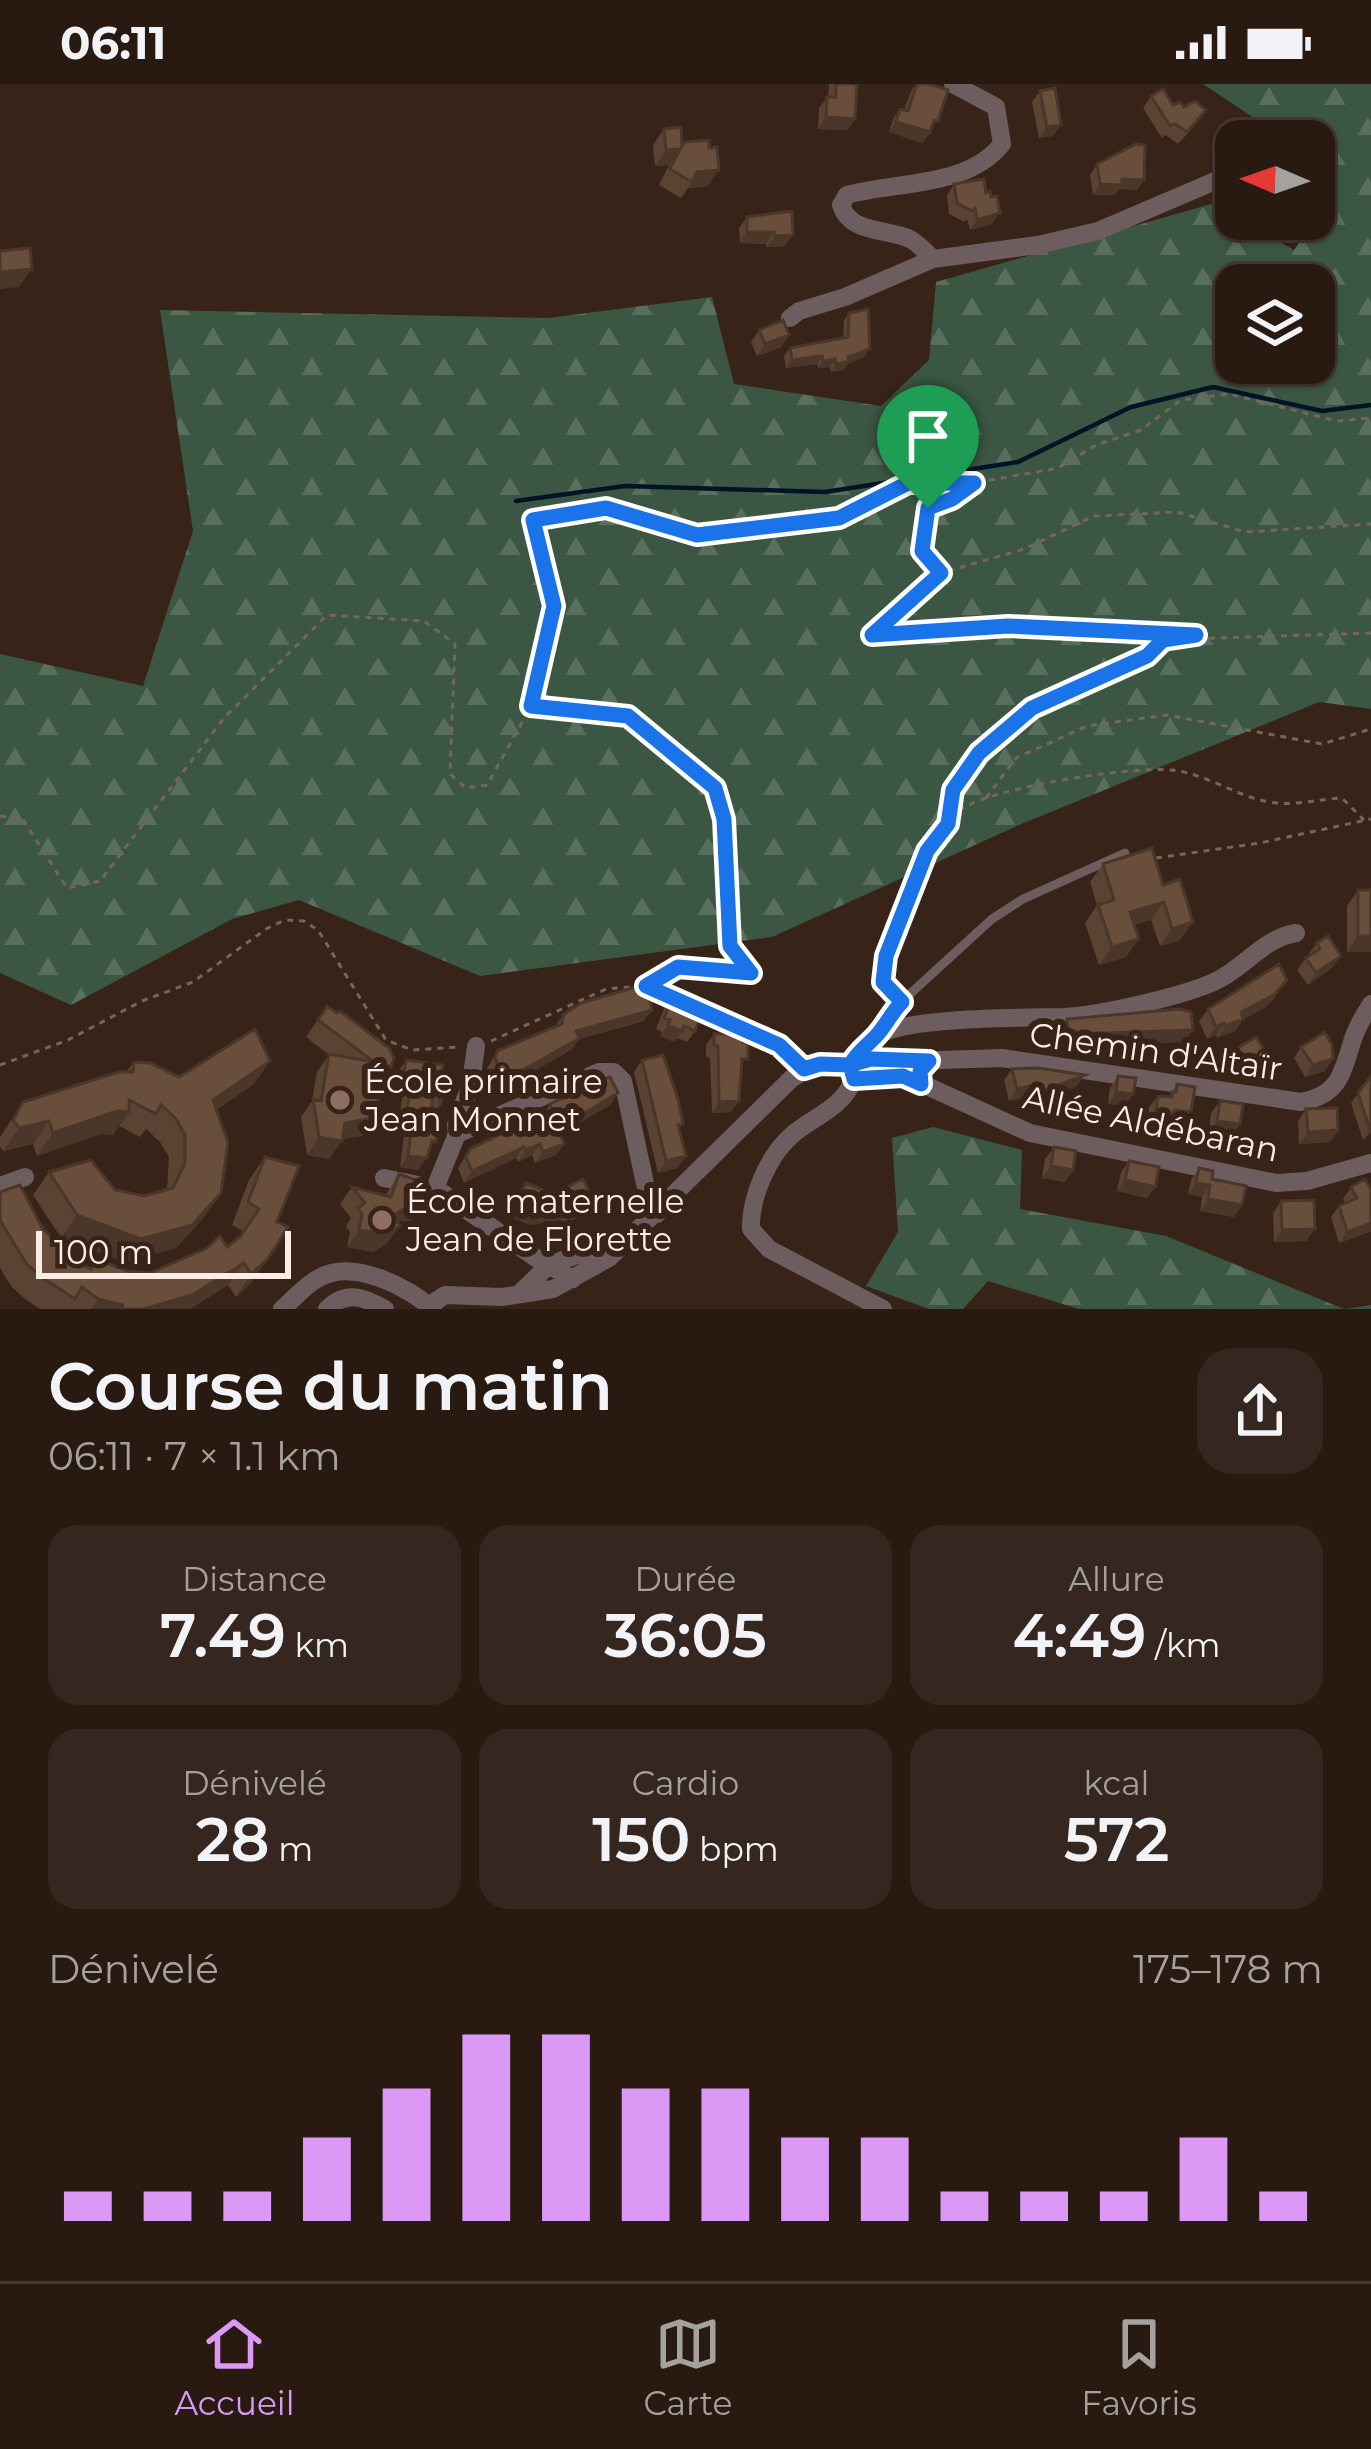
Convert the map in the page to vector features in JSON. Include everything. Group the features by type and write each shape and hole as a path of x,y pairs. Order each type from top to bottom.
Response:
{"street":[{"path":"933,259 915,241 854,224 844,217 841,205 847,195 947,177 991,158 1002,144 996,107 953,84"},
{"path":"790,318 933,259 1038,245 1098,231 1215,181"},
{"path":"883,1309 770,1249 752,1229 757,1194 776,1153 791,1136 847,1096 861,1047 878,1034 911,1027 1065,1017 1137,1004 1214,982 1243,965 1276,936 1296,933"},
{"name":"Chemin d'Altaïr","path":"852,1072 871,1059 1002,1058 1301,1102 1332,1092 1343,1076 1354,1033 1371,1004"},
{"path":"434,1188 458,1134 456,1125 471,1083 476,1046"},
{"path":"921,1084 920,1071 929,1061"},
{"path":"398,1309 445,1295 518,1295 573,1279 636,1235 804,1069 820,1064 852,1072"},
{"path":"458,1134 599,1072 614,1072 623,1082 649,1202 657,1214"},
{"name":"Allée Aldébaran","path":"852,1072 903,1076 1030,1133 1276,1183 1371,1163"},
{"path":"0,1186 25,1177"},
{"path":"384,1178 434,1188 573,1279"},
{"path":"518,1295 549,1265 636,1235"},
{"path":"282,1309 321,1276 337,1271 374,1278 426,1303"},
{"path":"327,1309 353,1296 385,1309"}],"lane":[{"path":"878,1034 902,1002 992,919 1023,899 1125,853"}],"path":[{"path":"0,815 22,818 67,888 100,881 224,718 327,615 424,621 454,644 450,774 466,788 488,785 531,706 554,606 533,520 606,508 697,535 839,518 908,483 974,483 1058,468 1096,445 1142,430 1181,400 1229,394 1337,421 1371,418"},
{"path":"941,573 922,551 928,508 974,483"},
{"path":"948,824 953,790 979,753 1032,708 1147,656 1163,640 1196,635 1008,626 872,635 941,573 1024,549 1094,515 1177,512 1245,532 1371,524"},
{"path":"1163,640 1371,633"},
{"path":"0,1065 68,1040 142,1001 193,982 284,920 304,920 318,930 386,1040 412,1050 476,1046 606,989 646,986 678,967 751,973 730,946 724,819 715,788 628,716 531,706"},
{"path":"985,799 1016,758 1088,726 1167,715 1322,744 1371,729"},
{"path":"902,1002 883,982 886,956 927,851 959,810 1002,791 1172,770 1276,803 1342,798 1368,819"},
{"path":"1125,853 1146,860 1260,843 1368,819"},
{"path":"646,986 779,1045 804,1069"}],"green space":[{"path":"1203,84 1371,84 1371,709 1319,702 1019,825 772,937 480,976 299,900 232,919 71,1005 0,973 0,654 143,686 193,531 160,310 548,318 712,297 734,384 881,406 929,360 936,282 1215,203 1215,240 1277,240 1294,250 1301,240 1335,240 1335,120 1257,120"},
{"path":"933,1127 1022,1150 1020,1209 1166,1236 1344,1309 1079,1309 988,1281 963,1309 929,1309 866,1286 898,1232 892,1138"}],"building":[{"path":"836,84 857,84 855,119 826,117 827,97 836,97"},
{"path":"917,84 948,90 930,132 896,122 900,109 908,111"},
{"path":"1055,88 1061,125 1047,127 1040,91"},
{"path":"1163,89 1173,105 1180,102 1184,107 1195,101 1206,110 1187,132 1170,126 1151,96"},
{"path":"681,127 682,146 709,140 709,148 717,147 719,170 697,172 692,182 670,169 680,149 666,150 664,129"},
{"path":"1136,144 1145,145 1144,180 1100,184 1097,164"},
{"path":"984,179 986,193 997,196 1000,213 977,220 975,208 972,211 957,203 954,184"},
{"path":"792,211 793,235 747,232 747,217"},
{"path":"30,248 32,269 0,272 0,251"},
{"path":"868,309 870,349 836,364 835,359 823,361 822,356 792,360 790,348 848,337 849,313"},
{"path":"783,320 789,335 765,344 759,330"},
{"path":"1152,848 1163,885 1180,879 1193,922 1172,929 1164,902 1130,912 1139,939 1112,947 1098,905 1114,900 1103,864"},
{"path":"1358,890 1371,890 1371,936 1358,936"},
{"path":"1328,936 1341,956 1316,973 1306,958"},
{"path":"1279,964 1287,980 1274,995 1241,1012 1243,1019 1216,1027 1208,1009"},
{"path":"646,984 652,1010 576,1031 580,1038 505,1080 495,1058 497,1051 562,1024 563,1015 581,1003"},
{"path":"672,998 703,1011 695,1031 668,1025 670,1020 664,1018"},
{"path":"327,1006 389,1048 394,1058 391,1067 384,1065 375,1118 345,1123 342,1141 319,1137 313,1099 321,1101 329,1054 374,1062 318,1020"},
{"path":"1180,1009 1191,1012 1193,1030 1068,1031 1067,1019"},
{"path":"255,1029 270,1061 213,1100 228,1143 221,1193 192,1225 141,1239 77,1215 49,1172 91,1160 115,1190 144,1196 173,1188 185,1163 185,1135 161,1105 156,1114 129,1100 129,1112 117,1111 53,1133 49,1121 19,1128 13,1120 23,1102 119,1072 133,1072 134,1062 150,1063 179,1077"},
{"path":"1325,1032 1333,1059 1313,1065 1301,1047"},
{"path":"743,1033 748,1059 742,1059 739,1101 719,1102 714,1034"},
{"path":"1256,1037 1269,1057 1264,1060 1267,1064 1246,1068 1234,1050"},
{"path":"663,1055 678,1099 683,1124 678,1125 686,1156 666,1161 642,1060"},
{"path":"406,1060 443,1065 441,1103 434,1089 430,1119 438,1129 436,1142 432,1141 427,1158 408,1156 413,1117 406,1116 412,1074 404,1073"},
{"path":"1012,1069 1085,1075 1032,1095 1030,1086 1017,1089"},
{"path":"1118,1076 1136,1078 1133,1094 1116,1092"},
{"path":"1371,1076 1371,1129 1370,1130 1358,1093"},
{"path":"610,1077 618,1093 558,1129 564,1144 543,1152 540,1144 524,1147 472,1171 466,1157 470,1149"},
{"path":"1177,1084 1195,1087 1191,1112 1175,1110 1168,1120 1155,1119 1158,1096 1172,1097"},
{"path":"1220,1101 1243,1104 1240,1124 1217,1121"},
{"path":"1337,1108 1338,1130 1308,1132 1306,1109"},
{"path":"1054,1147 1076,1151 1073,1170 1051,1166"},
{"path":"265,1157 299,1166 277,1222 288,1227 267,1260 251,1274 244,1263 192,1295 144,1309 122,1309 123,1305 98,1299 82,1287 75,1299 26,1263 0,1220 0,1192 20,1185 43,1229 77,1262 91,1269 97,1259 127,1271 150,1273 207,1248 220,1236 227,1247 240,1237 259,1209 248,1202"},
{"path":"1129,1161 1159,1167 1155,1187 1125,1180"},
{"path":"1199,1168 1213,1171 1212,1179 1246,1186 1242,1205 1208,1199 1210,1185 1196,1183"},
{"path":"399,1174 427,1184 424,1204 412,1203 393,1216 400,1226 387,1234 359,1230 362,1214 358,1208 365,1203 352,1187 391,1197"},
{"path":"583,1179 592,1197 571,1213 569,1208 539,1213 517,1204 526,1183 564,1199 561,1190"},
{"path":"1365,1179 1371,1190 1371,1223 1347,1232 1339,1206 1357,1198 1351,1187"},
{"path":"1314,1200 1315,1229 1282,1230 1281,1201"}],"waterway":[{"path":"516,501 625,486 825,492 1018,462 1131,407 1213,387 1322,411 1371,405"}],"place":[{"name":"École primaire Jean Monnet","path":"340,1100"},
{"name":"École maternelle Jean de Florette","path":"382,1220"}],"route":[{"path":"928,508 922,551 941,573 872,635 1008,626 1196,635 1163,640 1147,656 1032,708 979,753 953,790 948,824 927,851 886,956 883,982 902,1002 850,1065 854,1079 903,1076 921,1084 920,1071 929,1061 871,1059 850,1065 804,1069 779,1045 646,986 678,967 751,973 730,946 724,819 715,788 628,716 531,706 554,606 533,520 606,508 697,535 839,518 908,483 974,483 928,508"}]}
